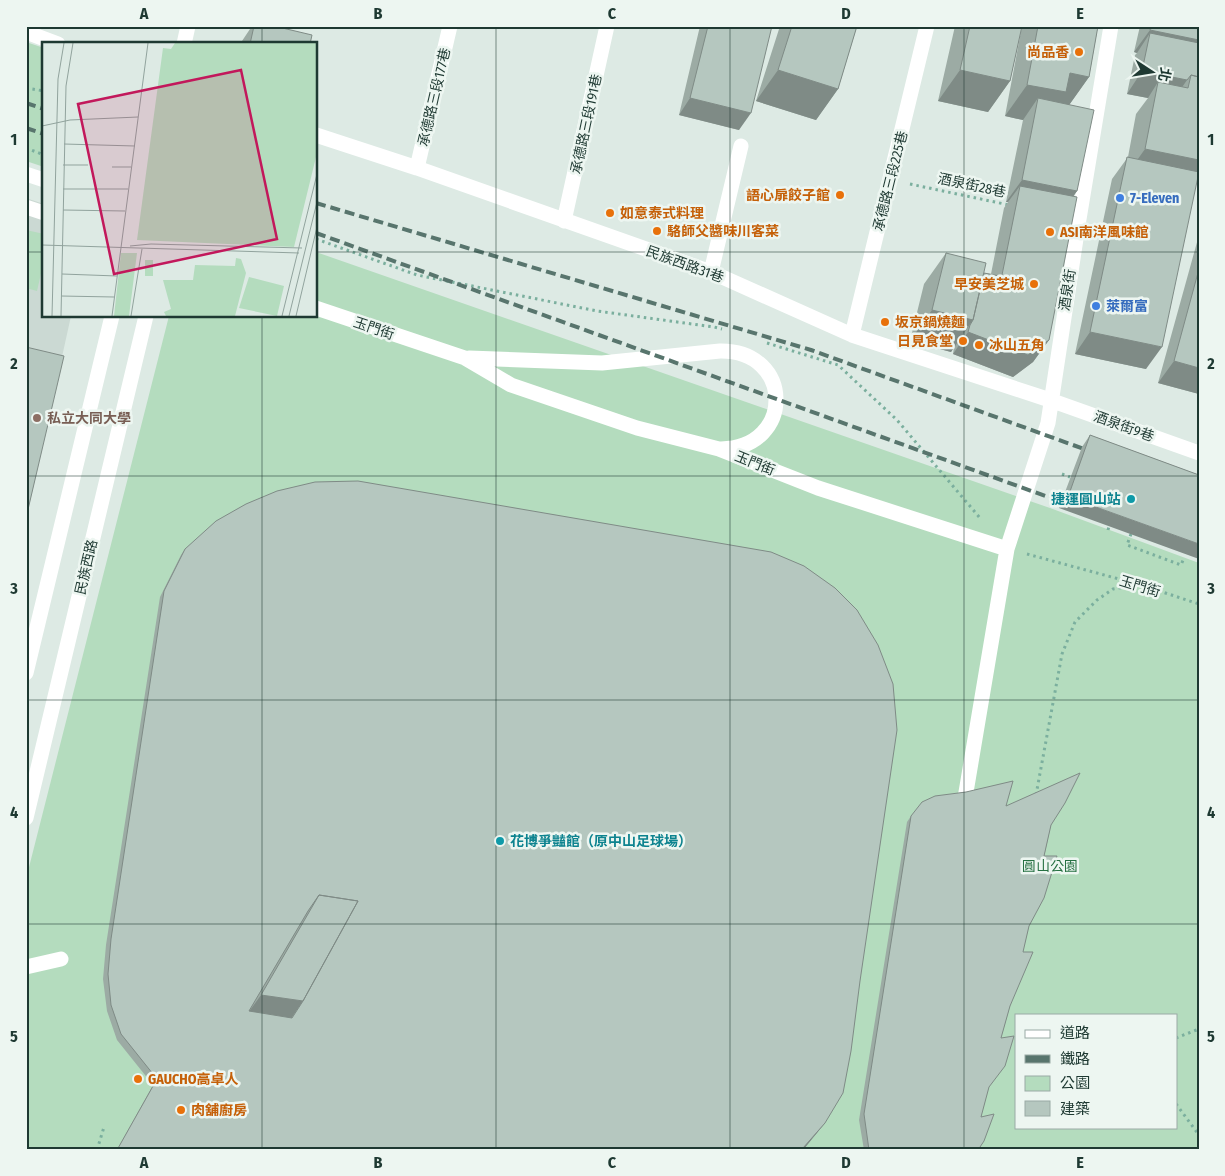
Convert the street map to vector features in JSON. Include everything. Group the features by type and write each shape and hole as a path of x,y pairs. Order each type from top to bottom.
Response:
{"street":[{"path":"184,42 188,26"},
{"name":"承德路三段177巷","path":"417,168 450,26"},
{"name":"承德路三段191巷","path":"564,221 607,26"},
{"name":"承德路三段225巷","path":"852,336 927,26"},
{"name":"酒泉街","path":"960,824 1007,549 1048,424 1050,400 1111,26"},
{"path":"26,32 53,42"},
{"name":"民族西路31巷","path":"318,136 417,168 711,272 852,336 1050,400"},
{"path":"711,272 742,146"},
{"path":"26,174 42,179"},
{"path":"26,207 42,212"},
{"name":"玉門街","path":"318,309 465,358 511,385 637,428 720,449 818,488 1007,549"},
{"path":"26,673 112,318"},
{"name":"民族西路","path":"26,818 146,318"},
{"path":"465,358 602,363 734,350 747,354 759,362 768,372 774,385 776,400 774,414 768,426 759,437 747,445 734,449 720,449"},
{"name":"酒泉街9巷","path":"1050,400 1199,453"},
{"path":"26,967 61,959"}],"path":[{"path":"26,88 42,91"},
{"path":"26,148 42,154"},
{"name":"酒泉街28巷","path":"890,180 1012,205"},
{"path":"1062,474 1070,477"},
{"path":"1131,534 1126,545 1181,565 1184,558"},
{"name":"玉門街","path":"1007,549 1141,585 1199,604"},
{"path":"1035,800 1062,654 1075,622 1097,600 1113,589 1141,585"},
{"path":"1178,1037 1199,1029"},
{"path":"1178,1107 1199,1136"},
{"path":"97,1150 104,1127"}],"shaded area":[{"name":"私立大同大學","path":"26,198 42,203 42,318 71,318 26,520"}],"green space":[{"path":"26,42 42,47 42,166 26,161"},
{"path":"26,230 42,234 42,269 37,291 26,288"},
{"name":"圓山公園","path":"318,253 1050,508 1199,563 1199,1150 26,1150 26,879 168,318 318,318"}],"building":[{"path":"254,26 274,26 312,35 310,42 250,42"},
{"path":"708,26 772,26 751,113 690,98"},
{"path":"792,26 857,26 838,89 778,70"},
{"path":"970,26 1022,26 1010,81 960,70"},
{"path":"1038,26 1098,26 1089,77 1070,73 1066,92 1027,85"},
{"path":"1151,26 1199,26 1199,40 1150,30"},
{"path":"1150,33 1199,43 1199,77 1191,75 1187,80 1142,71"},
{"path":"1191,75 1199,77 1199,160 1145,149 1158,82 1188,88"},
{"path":"1038,98 1094,110 1077,191 1022,180"},
{"path":"1127,157 1199,172 1162,347 1090,332"},
{"path":"1020,186 1077,197 1049,340 1028,355 968,332 973,320 984,273 1015,279 1002,275"},
{"path":"946,253 986,263 973,320 932,310"},
{"path":"1199,269 1199,368 1174,361"},
{"path":"26,347 64,356 26,518"},
{"name":"捷運圓山站","path":"1090,435 1199,475 1199,544 1068,497"},
{"name":"花博爭豔館（原中山足球場）","path":"358,481 771,552 804,566 835,588 857,610 878,645 893,684 897,730 851,1051 843,1093 825,1123 801,1150 117,1150 157,1079 121,1034 111,1005 108,974 111,939 164,591 185,549 216,521 246,504 277,491 315,482","holes":["319,895 358,901 292,1018 249,1011"]},
{"path":"1080,773 1065,803 1051,825 1044,856 1057,856 1044,898 1029,926 1023,952 1033,952 1010,1006 1001,1038 1014,1036 1005,1066 989,1087 981,1117 994,1114 984,1141 978,1150 869,1150 864,1114 911,816 922,802 935,796 966,792 1013,781 1006,806"},
{"path":"319,895 358,901 303,1001 261,995"}],"railway":[{"path":"26,103 42,108"},
{"path":"26,128 42,133"},
{"path":"318,204 811,350 1095,453"},
{"path":"318,234 1076,507"}],"place":[{"name":"尚品香","path":"1079,52"},
{"name":"語心扉餃子館","path":"840,195"},
{"name":"7-Eleven","path":"1120,198"},
{"name":"如意泰式料理","path":"610,213"},
{"name":"駱師父醬味川客菜","path":"657,231"},
{"name":"ASI南洋風味館","path":"1050,232"},
{"name":"早安美芝城","path":"1034,284"},
{"name":"萊爾富","path":"1096,306"},
{"name":"坂京鍋燒麵","path":"885,322"},
{"name":"日見食堂","path":"963,341"},
{"name":"冰山五角","path":"979,345"},
{"name":"私立大同大學","path":"37,418"},
{"name":"捷運圓山站","path":"1131,499"},
{"name":"花博爭豔館（原中山足球場）","path":"500,841"},
{"name":"GAUCHO高卓人","path":"138,1079"},
{"name":"肉舖廚房","path":"181,1110"}]}
